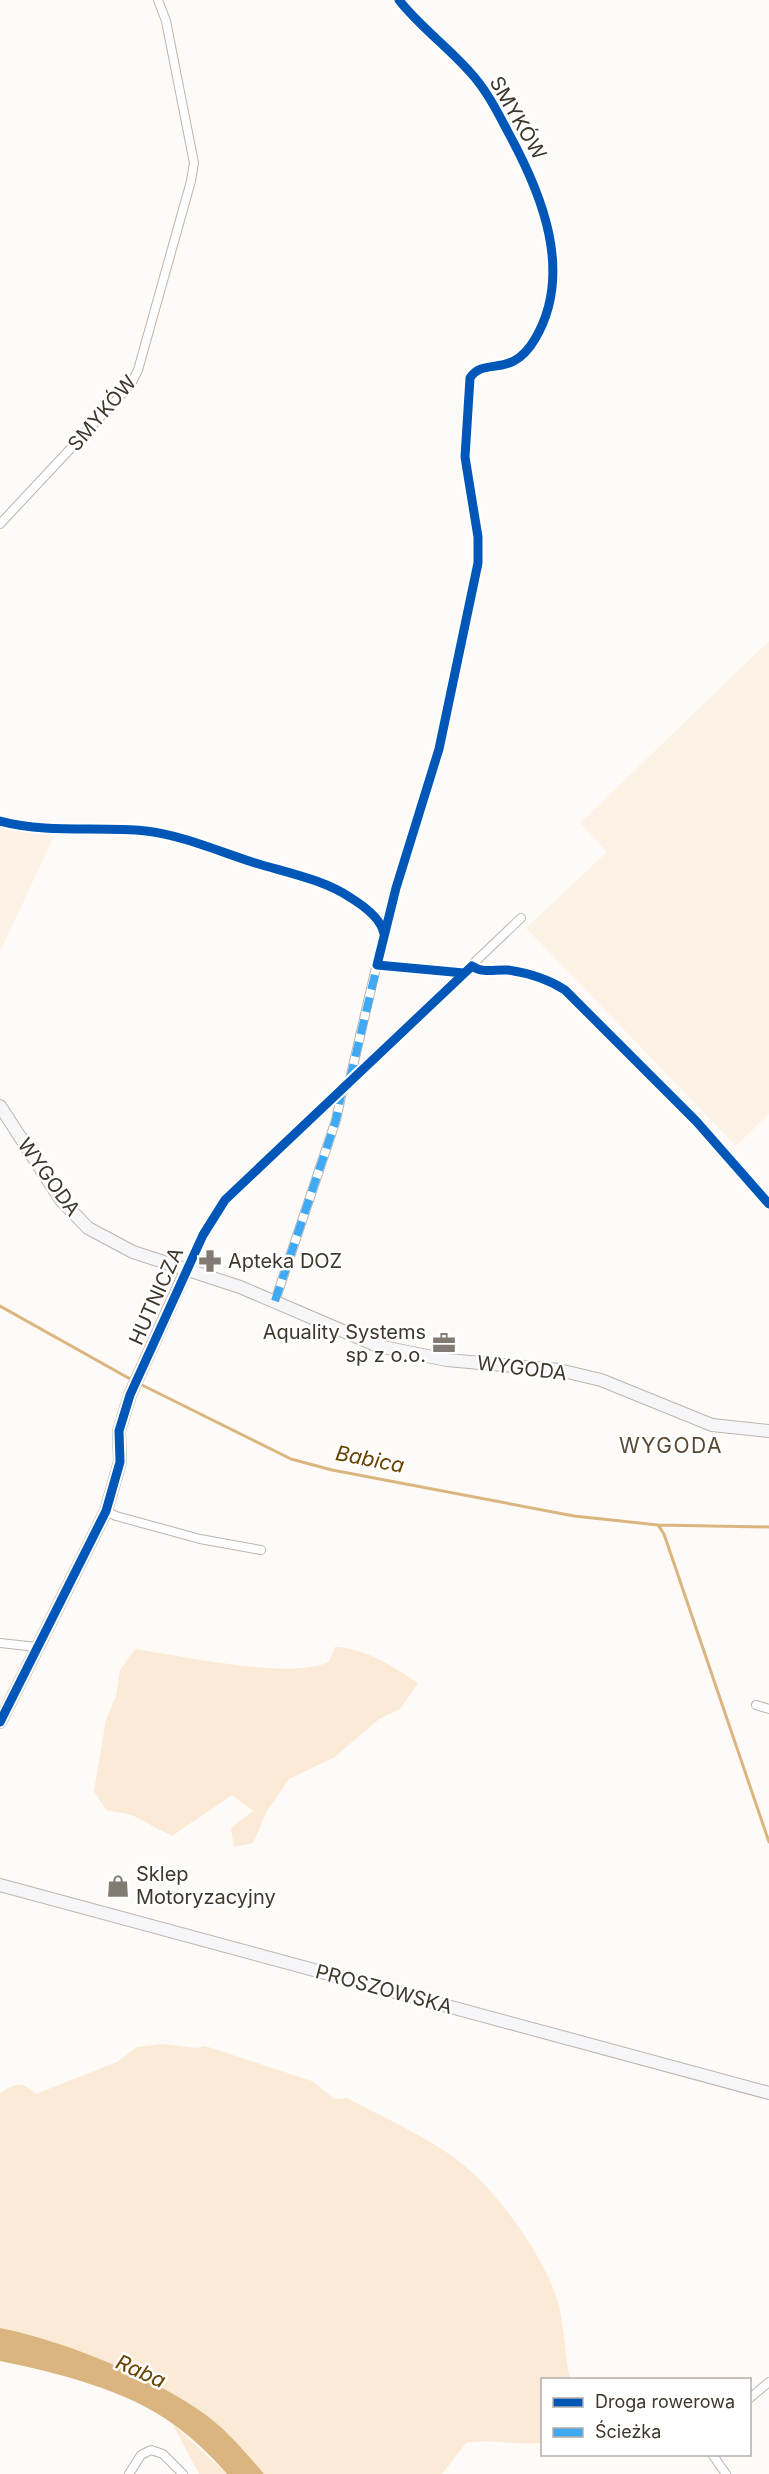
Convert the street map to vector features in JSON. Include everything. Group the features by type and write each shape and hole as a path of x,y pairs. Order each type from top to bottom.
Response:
{"street":[{"name":"SMYKÓW","path":"0,524 131,384 138,370 191,181 194,163 166,21 158,0"},
{"name":"SMYKÓW","path":"350,1079 384,934 439,749 478,563 478,537 465,457 470,378 480,368 509,366 526,354 543,326 551,298 554,258 549,228 530,176 489,97 470,71 399,0"},
{"path":"321,884 351,897 376,918 382,925 384,934"},
{"name":"HUTNICZA","path":"0,1722 106,1511 120,1462 119,1431 130,1395 203,1235 225,1200 521,918"},
{"path":"472,966 480,971 507,970 549,980 565,990 696,1121 769,1204"},
{"path":"275,1301 336,1120 343,1086"},
{"name":"WYGODA","path":"0,1106 62,1200 88,1228 133,1252 275,1301 378,1346 447,1360 559,1370 602,1380 712,1425 769,1431"},
{"path":"106,1511 116,1516 200,1539 261,1550"},
{"path":"0,1643 37,1647"},
{"path":"756,1705 769,1709"},
{"name":"PROSZOWSKA","path":"0,1885 769,2093"},
{"path":"751,2397 769,2382"},
{"path":"129,2474 141,2454 151,2450 163,2454 183,2474"},
{"path":"713,2456 726,2474"}],"shaded area":[{"path":"769,641 769,1114 736,1146 526,928 607,852 580,823"},
{"path":"0,825 54,836 0,952"},
{"path":"335,1647 367,1654 418,1683 400,1709 379,1719 335,1757 289,1779 267,1811 253,1843 234,1847 231,1828 253,1811 232,1795 172,1836 132,1815 106,1810 94,1791 106,1720 116,1696 120,1670 135,1649 235,1665 289,1669 311,1667 329,1662"},
{"path":"162,2044 197,2048 205,2046 312,2081 334,2099 347,2098 430,2142 456,2159 487,2187 530,2244 551,2285 560,2312 570,2378 541,2378 541,2443 466,2443 442,2474 264,2474 217,2424 165,2389 81,2351 0,2328 0,2093 10,2087 22,2085 36,2094 117,2062 137,2047"},
{"path":"0,2328 81,2351 165,2389 217,2424 264,2474 227,2474 188,2435 173,2424 155,2412 113,2392 67,2377 0,2361"},
{"path":"172,2423 227,2474 199,2474"}],"waterway":[{"name":"Babica","path":"0,1306 132,1380"},
{"name":"Babica","path":"138,1383 291,1459 332,1470 574,1516 658,1525 769,1527"},
{"path":"658,1525 664,1534 769,1842"}],"marked path":[{"path":"350,1079 378,962"},
{"path":"275,1301 336,1120 342,1090"}],"cycle path":[{"path":"399,0 415,19 469,71 491,100 532,181 542,207 553,261 552,288 546,314 535,339 526,352 508,364 483,368 470,378 465,457 478,537 478,563 439,749 396,888 377,965 464,973"},
{"path":"0,821 54,829 146,831 186,840 340,891 376,918 384,934"},
{"path":"0,1722 106,1511 120,1462 119,1431 130,1395 203,1235 225,1200 472,966 485,971 508,970 530,975 565,990 696,1121 769,1204"}],"place":[{"name":"Apteka DOZ","path":"210,1261"},
{"name":"Aquality Systems sp z o.o.","path":"444,1343"},
{"name":"Sklep Motoryzacyjny","path":"118,1886"}],"district":[{"name":"WYGODA","path":"671,1445"}],"water label":[{"name":"Raba","path":"141,2371"}]}
